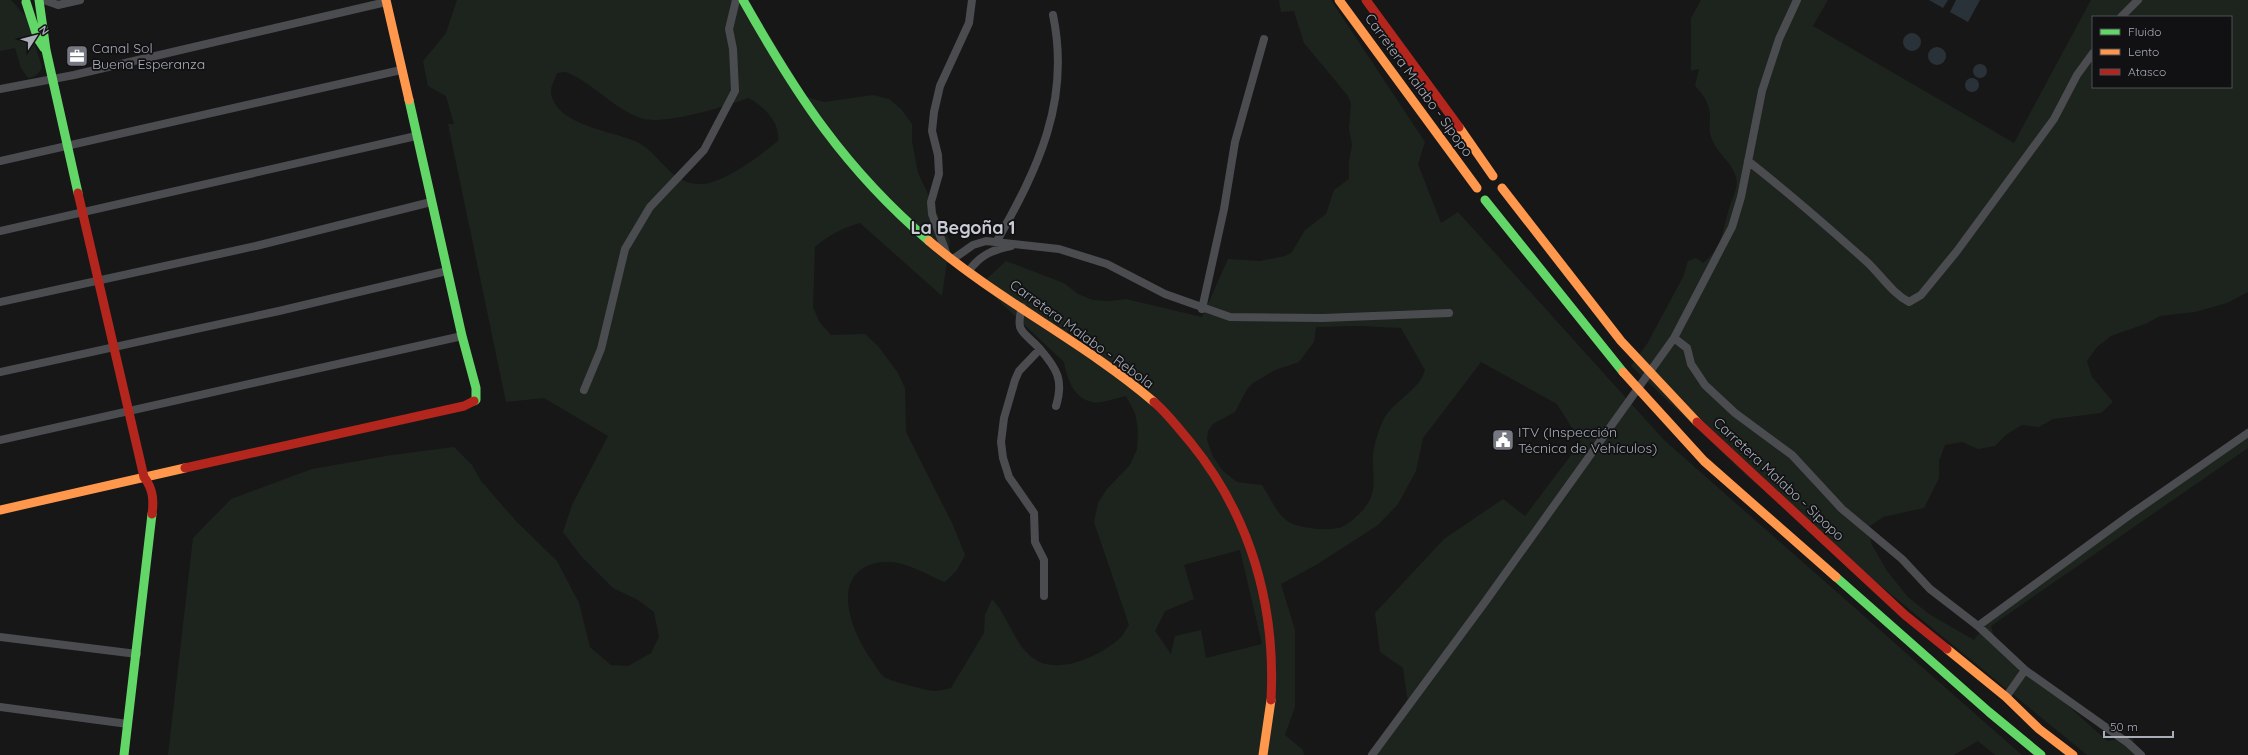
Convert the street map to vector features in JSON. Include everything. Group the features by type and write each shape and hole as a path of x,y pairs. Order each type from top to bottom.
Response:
{"main road":[{"path":"46,50 38,39 23,1 38,0 52,79 144,477 150,485 154,501 124,755"},
{"name":"Carretera Malabo - Rebola","path":"743,0 798,94 855,170 899,214 950,258 968,272 1022,307 1118,374 1164,411 1196,448 1229,495 1253,550 1265,590 1271,638 1271,698 1263,755"},
{"name":"Carretera Malabo - Sipopo","path":"1339,0 1477,188"},
{"name":"Carretera Malabo - Sipopo","path":"1366,0 1407,54 1493,176"},
{"path":"0,510 144,477 244,457 470,404 476,400 477,394 462,336 386,1"},
{"name":"Carretera Malabo - Sipopo","path":"1502,188 1621,341 1649,373 1707,432 1905,615 2006,697 2039,729 2073,755"},
{"path":"1486,200 1607,354 1704,461 1989,712 2041,755"}],"street":[{"path":"44,0 58,4 80,0"},
{"path":"584,390 601,349 625,249 650,207 704,150 735,91 733,49 729,29 736,0"},
{"path":"972,0 969,23 940,86 933,119 932,131 938,155 939,174 931,202 932,214 950,258 978,242 997,241 1016,245 1059,249 1107,264 1165,294 1230,317 1323,318 1450,313"},
{"path":"1372,755 1485,602 1674,338 1732,227 1741,197 1764,84 1779,39 1797,0"},
{"path":"2122,16 2138,0"},
{"path":"0,89 52,79 386,1"},
{"path":"997,241 1038,160 1050,128 1060,57 1053,15"},
{"path":"1202,308 1224,209 1235,142 1264,39"},
{"path":"1748,161 1804,204 1870,264 1901,298 1909,302 1921,295 1957,251 2054,119 2077,75 2092,54"},
{"path":"0,161 401,70"},
{"path":"0,231 416,136"},
{"path":"0,302 99,281 431,202"},
{"path":"968,272 976,261 991,251 1016,245"},
{"path":"0,372 279,311 447,270"},
{"path":"1022,307 1018,322 1020,328 1052,364 1060,381 1060,394 1056,406"},
{"path":"0,440 462,336"},
{"path":"1674,338 1687,348 1697,375 1721,401 1792,455 1842,509 1902,559 1930,589 1978,626 2025,670 2141,755"},
{"path":"1040,349 1019,372 1015,380 1004,418 1001,442 1003,458 1009,477 1034,513 1035,542 1044,560 1044,596"},
{"path":"1978,626 2125,518 2248,432"},
{"path":"0,637 137,654"},
{"path":"2006,697 2025,670"},
{"path":"0,707 128,724"}],"shaded area":[{"path":"0,0 11,0 26,17 42,67 33,77 28,78 21,68 15,48 0,51"},
{"path":"457,0 748,0 807,97 824,102 873,95 889,99 901,109 912,124 912,141 918,173 950,241 942,296 860,223 836,232 815,247 813,307 820,323 831,335 865,334 878,346 898,373 905,388 906,432 953,525 965,555 957,570 945,582 912,567 894,562 876,563 861,570 852,580 848,593 852,622 865,651 881,674 888,679 933,691 951,688 984,633 985,615 992,599 1002,612 1017,640 1027,653 1037,661 1048,664 1061,665 1086,659 1109,647 1120,638 1129,625 1094,522 1098,503 1107,489 1130,465 1137,449 1138,430 1135,413 1126,396 1104,402 1092,402 1085,400 1080,396 1069,381 1064,362 981,284 1006,261 1064,283 1078,294 1093,300 1110,301 1126,299 1202,317 1228,259 1260,261 1285,256 1292,252 1305,230 1326,214 1334,190 1349,179 1349,162 1352,145 1349,129 1351,104 1348,96 1304,43 1294,11 1281,12 1279,0 1331,0 1425,142 1418,164 1441,223 1458,212 1664,440 2022,755 1995,755 1978,741 1954,755 1373,755 1408,703 1403,668 1380,652 1375,613 1444,539 1503,499 1525,516 1581,442 1557,404 1481,362 1423,438 1416,471 1398,504 1378,525 1316,565 1281,584 1295,630 1295,707 1285,735 1303,750 1304,755 168,755 193,538 231,499 312,469 392,455 454,447 472,465 481,481 516,521 557,561 579,603 590,647 611,665 628,666 651,653 659,637 654,612 638,600 613,588 581,556 563,532 572,505 608,436 544,398 506,402 448,124 454,124 446,96 428,86 423,61 446,33","holes":["566,72 587,83 621,109 644,119 667,119 696,114 748,98 754,101 770,115 777,128 778,141 742,167 721,179 702,184 691,183 682,180 666,168 652,153 637,142 587,126 563,113 555,104 551,91 557,73","1360,326 1401,328 1425,370 1422,378 1386,415 1382,423 1376,439 1373,460 1373,487 1367,505 1348,524 1332,529 1315,529 1298,526 1286,520 1276,508 1262,485 1237,482 1223,471 1213,457 1207,440 1208,431 1213,424 1235,412 1247,389 1253,383 1275,370 1299,362 1314,342 1316,327","1240,550 1262,644 1206,658 1201,630 1175,636 1171,654 1155,631 1165,611 1194,599 1184,565"]},
{"path":"1701,0 1828,0 1813,26 2014,143 2091,0 2248,0 2248,292 2227,303 2195,312 2160,316 2145,324 2111,336 2097,347 2087,361 2092,377 2113,402 2101,413 2053,419 2039,427 2022,425 2007,434 1995,446 1978,449 1962,442 1945,445 1939,461 1939,478 1924,508 1883,517 1870,526 1871,543 1887,571 1908,597 1929,614 1974,640 2000,606 2248,428 2248,448 1991,626 1994,638 2107,741 2133,737 2135,755 2087,755 1748,477 1631,366 1647,344 1683,277 1688,261 1696,258 1703,263 1718,245 1737,185 1734,171 1712,140 1708,104 1695,86 1699,69 1691,71 1691,18"},
{"path":"1929,0 1948,0 1943,8"},
{"path":"1956,0 1980,0 1968,22 1950,12"},
{"path":"1912,33 1918,36 1921,42 1918,48 1912,51 1906,48 1903,42 1906,36"},
{"path":"1937,47 1943,50 1946,56 1943,62 1937,65 1931,62 1928,56 1931,50"},
{"path":"1980,64 1985,66 1987,71 1985,76 1980,78 1975,76 1973,71 1975,66"},
{"path":"1972,78 1977,80 1979,85 1977,90 1972,92 1967,90 1965,85 1967,80"}],"traffic: fast":[{"path":"39,0 46,50 78,193"},
{"path":"743,0 783,68 825,130 872,186 899,214 929,241"},
{"path":"26,2 38,39 44,48"},
{"path":"409,100 462,336 476,388 476,400 474,401"},
{"path":"1485,200 1623,372"},
{"path":"124,755 152,514"},
{"path":"1836,577 1989,712 2041,755"}],"traffic: slow":[{"path":"386,0 409,100"},
{"path":"1339,0 1477,188"},
{"path":"1459,127 1493,176"},
{"path":"1502,188 1621,341 1697,422"},
{"path":"929,241 956,263 1099,360 1154,402"},
{"path":"1623,372 1704,461 1836,577"},
{"path":"0,510 185,468"},
{"path":"1947,649 2006,697 2039,729 2073,755"},
{"path":"1263,755 1271,700"}],"traffic: jam":[{"path":"1366,0 1459,127"},
{"path":"78,193 144,477 152,495 152,514"},
{"path":"185,468 464,406 474,401"},
{"path":"1154,402 1178,427 1212,471 1230,501 1244,532 1264,597 1269,631 1271,700"},
{"path":"1697,422 1905,615 1947,649"}],"place":[{"name":"Canal Sol Buena Esperanza","path":"77,56"},
{"name":"ITV (Inspección Técnica de Vehículos)","path":"1503,440"}],"district":[{"name":"La Begoña 1","path":"963,228"}]}
